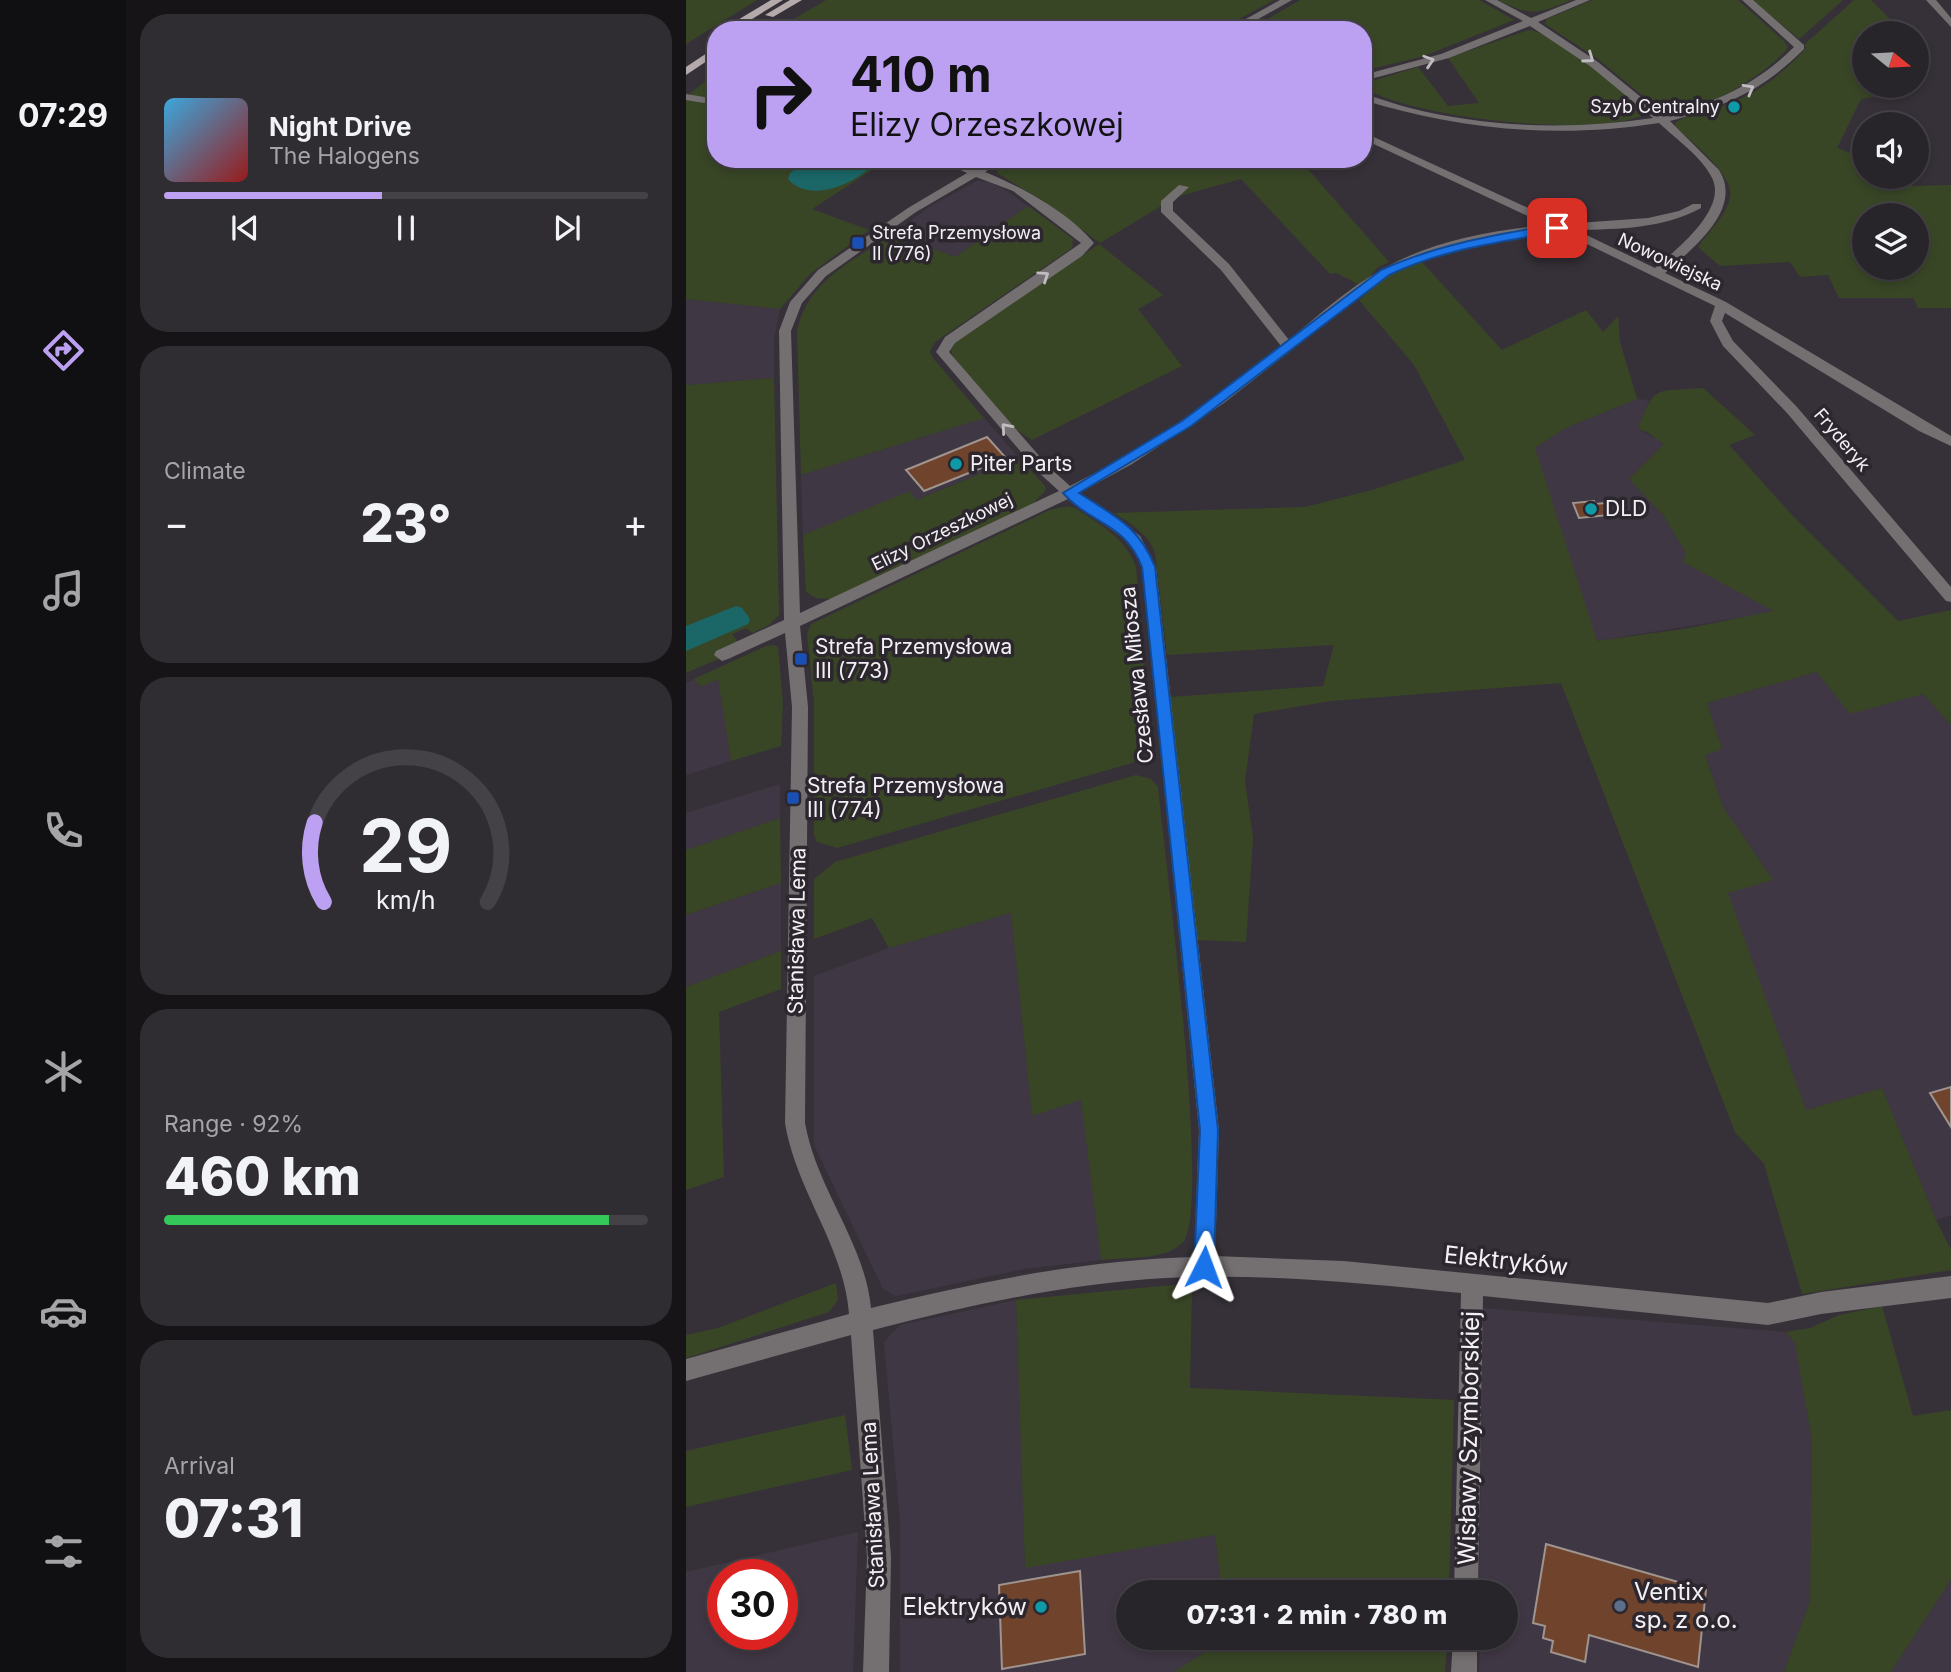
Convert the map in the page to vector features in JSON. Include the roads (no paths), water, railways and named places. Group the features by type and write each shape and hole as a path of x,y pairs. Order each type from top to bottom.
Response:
{"main road":[{"path":"742,21 778,0"},
{"path":"761,21 797,0"},
{"path":"692,53 707,42"},
{"path":"686,72 707,57"}],"street":[{"path":"1248,21 1287,0"},
{"path":"1490,0 1531,22 1608,72 1711,167 1723,190 1718,206 1694,240 1655,275"},
{"path":"1372,76 1436,59 1585,0"},
{"path":"1372,100 1426,116 1510,128 1582,129 1662,119 1712,106 1750,89 1770,76 1800,47 1747,0"},
{"path":"1931,0 1951,24"},
{"path":"686,97 707,100"},
{"name":"Nowowiejska","path":"1372,139 1722,305 1951,442"},
{"name":"Czesława Miłosza","path":"966,168 1017,189 1088,243 1078,253 942,349 945,358 1052,478 1069,493 1127,532 1141,547 1149,567 1209,1130 1204,1267"},
{"name":"Stanisława Lema","path":"876,1672 879,1558 858,1287 850,1259 805,1170 795,1123 800,707 792,622 785,340 791,311 801,295 822,273 905,214 984,168"},
{"path":"1183,187 1167,201 1167,212 1225,267 1289,347"},
{"name":"Elizy Orzeszkowej","path":"722,655 870,588 1116,468 1186,423 1385,272 1403,263 1459,245 1557,228 1655,220 1680,215 1697,206"},
{"name":"Fryderyk","path":"1722,305 1716,321 1728,343 1792,410 1951,597"},
{"name":"Elektryków","path":"686,1370 862,1321 1010,1287 1074,1277 1204,1267 1368,1273 1768,1314 1821,1303 1951,1287"},
{"name":"Wisławy Szymborskiej","path":"1466,1580 1472,1283"},
{"path":"1464,1672 1465,1650"}],"water":[{"path":"798,168 870,168 848,182 822,190 798,187 788,179 790,173"},
{"path":"736,606 742,608 750,619 748,624 686,651 686,626"}],"place":[{"name":"Szyb Centralny","path":"1734,107"},
{"name":"Strefa Przemysłowa II (776)","path":"858,243"},
{"name":"Piter Parts","path":"956,464"},
{"name":"DLD","path":"1591,509"},
{"name":"Strefa Przemysłowa III (773)","path":"801,659"},
{"name":"Strefa Przemysłowa III (774)","path":"793,798"},
{"name":"Ventix sp. z o.o.","path":"1620,1606"},
{"name":"Elektryków","path":"1041,1607"}]}
